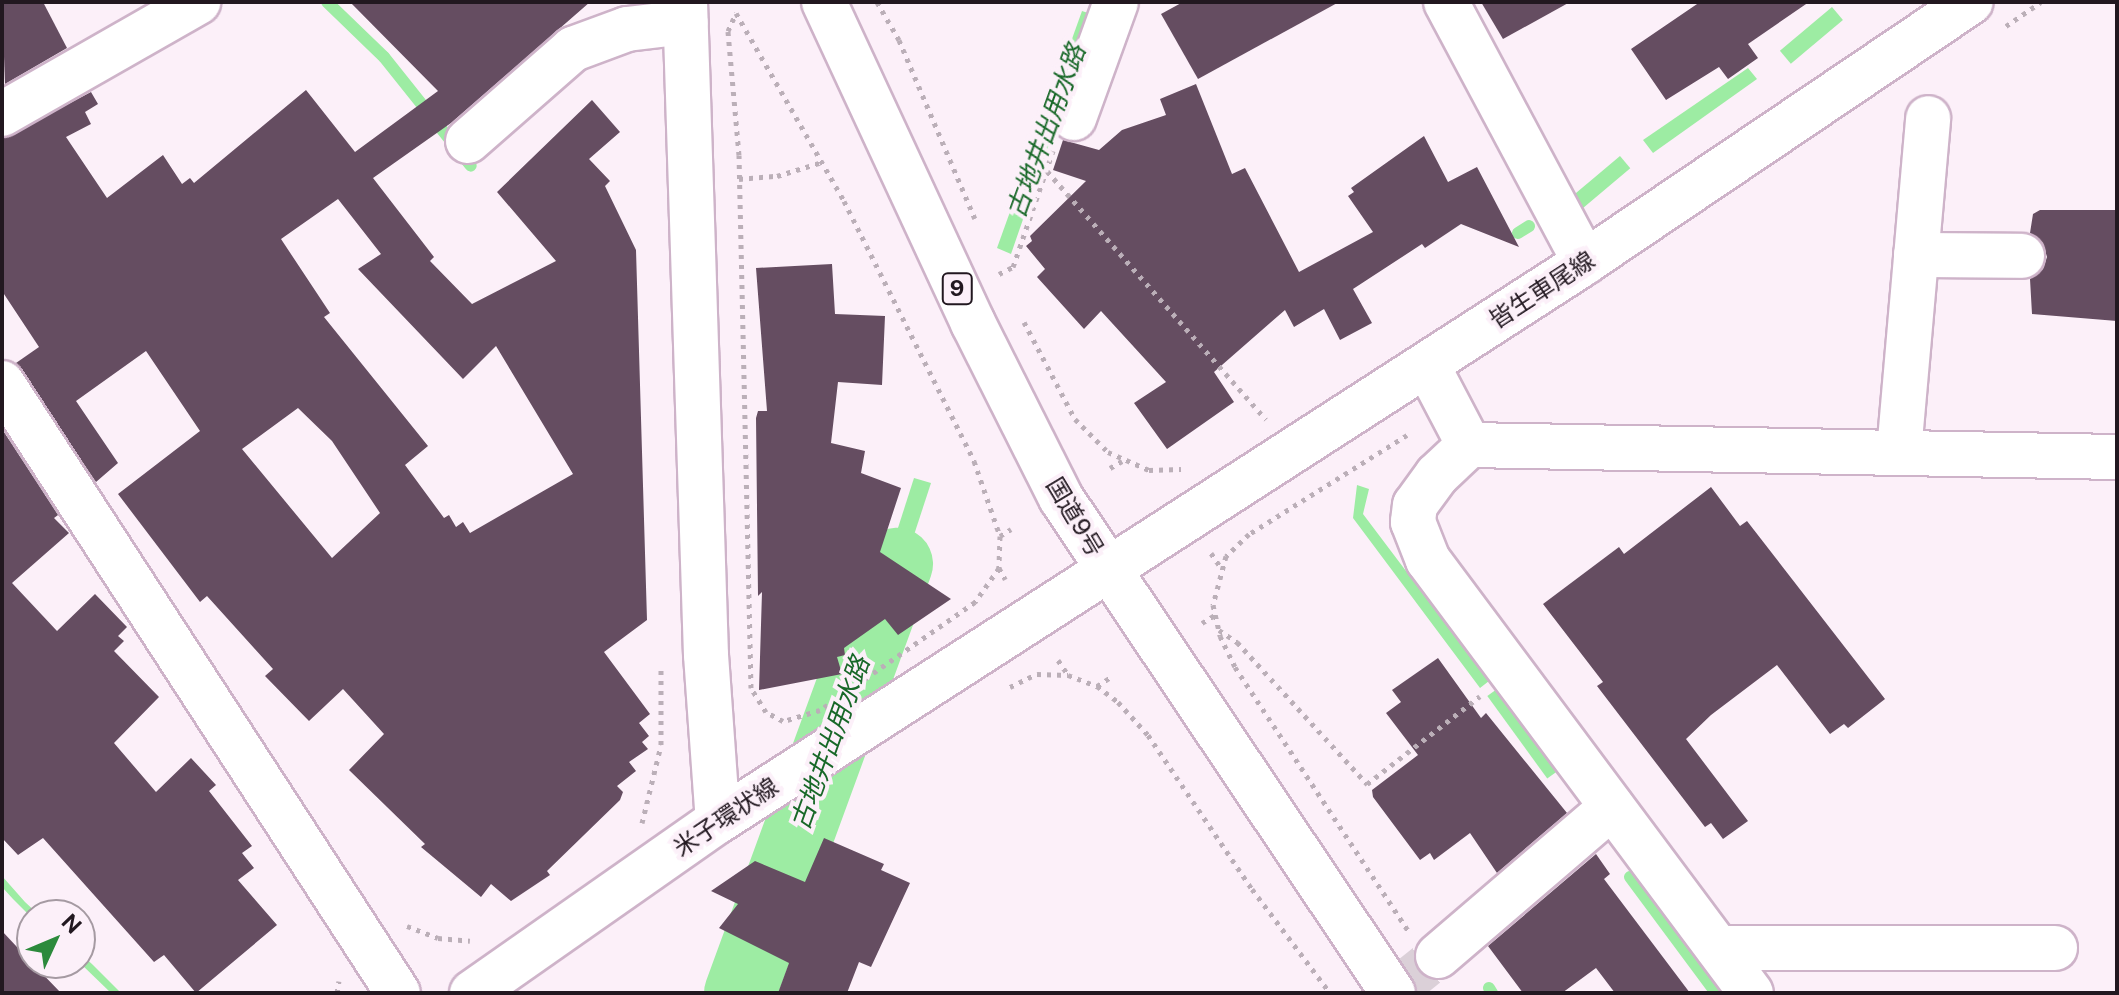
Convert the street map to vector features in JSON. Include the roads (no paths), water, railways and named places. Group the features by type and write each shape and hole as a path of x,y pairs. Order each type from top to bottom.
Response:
{"main road":[{"path":"2,114 198,2"},
{"name":"国道9号","path":"824,2 973,323 1061,498 1393,993"},
{"path":"1074,118 1116,2"},
{"path":"1446,2 1585,262"},
{"name":"皆生車尾線","path":"1106,568 1585,262 1971,2"},
{"path":"468,141 573,49 686,12 706,655 718,821"},
{"path":"1899,452 1928,118"},
{"path":"1916,255 2022,256"},
{"path":"1427,365 1469,445"},
{"path":"2,383 398,993"},
{"path":"1751,993 1441,583 1413,522 1422,491 1469,445 2117,457"},
{"name":"米子環状線","path":"495,974 718,821 1106,568"},
{"path":"1427,950 1612,807"},
{"path":"1718,948 2055,948"}],"water":[{"path":"1832,7 1843,20 1791,64 1780,51"},
{"path":"1082,11 1094,15 1011,254 997,248"},
{"path":"593,55 596,61 454,134 450,128"},
{"path":"1748,68 1757,79 1653,153 1643,140"},
{"path":"1620,156 1630,168 1581,209 1571,197"},
{"path":"914,478 931,483 876,651 854,665"},
{"path":"1357,485 1369,489 1363,514 1489,681 1480,688 1353,518"},
{"path":"1497,689 1557,772 1547,779 1487,696"},
{"path":"810,830 749,993 731,993 786,843"},
{"path":"2,876 22,899 16,899 16,902 2,887"},
{"path":"96,969 121,993 111,993 96,978"}],"waterway":[{"path":"327,2 384,57 471,166"},
{"path":"1518,233 1529,226"},
{"name":"古地井出用水路","path":"740,993 897,564"},
{"path":"1630,877 1716,993"},
{"path":"1489,988 1492,993"}],"tunnel":[{"path":"1392,993 1438,956"}]}
